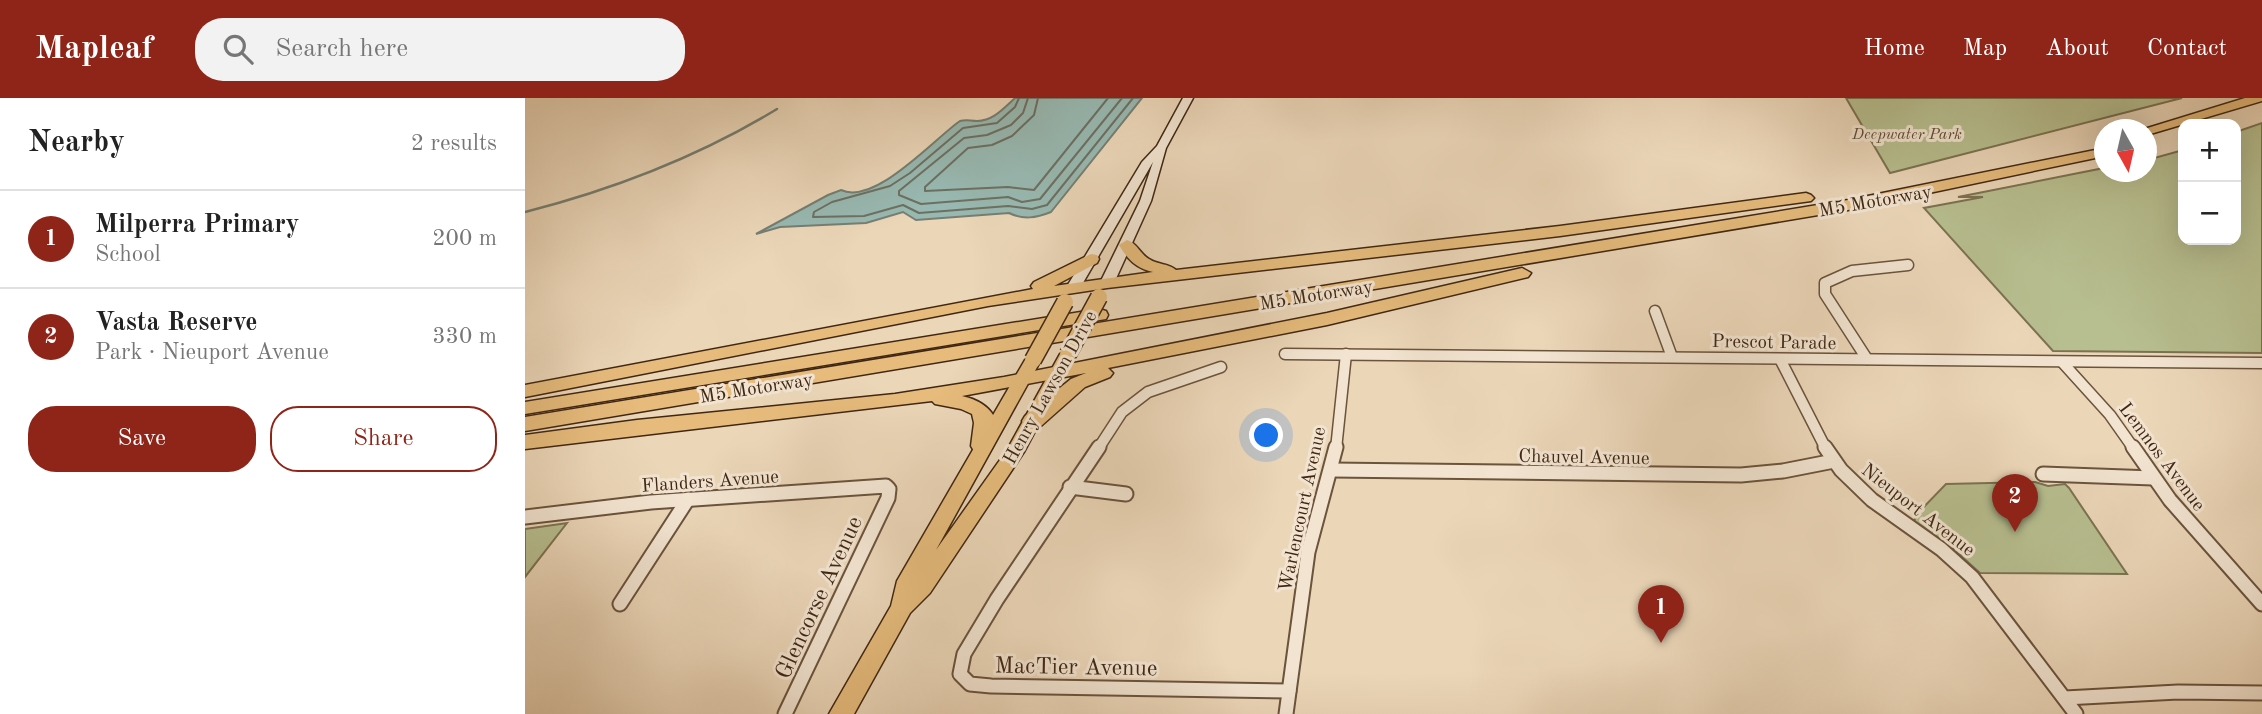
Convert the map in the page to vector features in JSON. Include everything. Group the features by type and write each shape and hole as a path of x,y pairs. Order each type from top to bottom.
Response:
{"highway":[{"path":"2157,128 2258,98"},
{"path":"2224,119 2262,107"},
{"path":"2157,139 2178,133"},
{"name":"M5 Motorway","path":"525,408 1871,190 2094,143"},
{"name":"M5 Motorway","path":"525,424 1848,205 2094,154"},
{"path":"525,391 988,302 1103,290 1193,271 1570,230 1871,190"},
{"path":"525,442 664,424 895,400 1022,379 1064,363 1165,352 1848,205"},
{"path":"1126,245 1133,256 1144,265 1164,270 1193,271"},
{"path":"988,302 1048,283 1091,259"},
{"path":"1033,421 1078,383 1165,352"},
{"path":"895,400 960,401 978,407 984,414 987,427 982,446"}],"main road":[{"name":"Henry Lawson Drive","path":"902,607 905,587 982,446 1147,162 1161,148 1188,98"},
{"name":"Henry Lawson Drive","path":"841,714 902,607 922,587 949,545 986,498 1033,421 1126,245 1158,170 1161,148"}],"street":[{"path":"1867,359 1825,294 1825,283 1828,279 1845,274 1909,265"},
{"path":"1655,310 1672,358"},
{"name":"Prescot Parade","path":"1285,354 2262,363"},
{"name":"Warlencourt Avenue","path":"1286,714 1310,538 1332,470 1346,354"},
{"name":"Nieuport Avenue","path":"1780,359 1834,461 1860,490 1941,549 1972,577 2076,714"},
{"name":"Lemnos Avenue","path":"2062,362 2110,415 2153,478 2262,604"},
{"name":"MacTier Avenue","path":"1221,367 1149,392 1129,405 1070,487 964,654 959,668 964,680 971,684 991,686 1289,691"},
{"name":"Chauvel Avenue","path":"1332,470 1741,475 1783,471 1834,461"},
{"path":"2043,474 2153,478"},
{"name":"Flanders Avenue","path":"525,517 688,499 879,485 889,489 888,498"},
{"path":"1070,487 1126,494"},
{"name":"Glencorse Avenue","path":"785,714 888,498"},
{"path":"620,604 688,499"},
{"path":"2065,698 2178,692 2262,692"}],"green space":[{"name":"Deepwater Park","path":"1846,98 2182,98 2094,119 1890,173"},
{"path":"2262,123 2262,353 2053,351 1924,208 1983,197 1958,197 2094,170 2094,182 2157,182 2157,157 2178,151 2178,245 2241,245 2241,130"},
{"path":"2035,482 2048,486 2065,484 2069,488 2127,574 1980,573 1950,546 1914,521 1917,514 1946,484"},
{"path":"567,523 525,577 525,529"}],"water":[{"path":"1015,98 1142,98 1051,212 1035,217 1009,213 916,220 903,212 866,223 780,227 756,234 828,195 841,190 855,192 887,180 960,121 988,119"}],"waterway":[{"path":"525,212 591,193 655,170 717,142 777,109"}],"place":[{"name":"Vasta Reserve","path":"2015,532"},
{"name":"Milperra Primary","path":"1661,643"}]}
